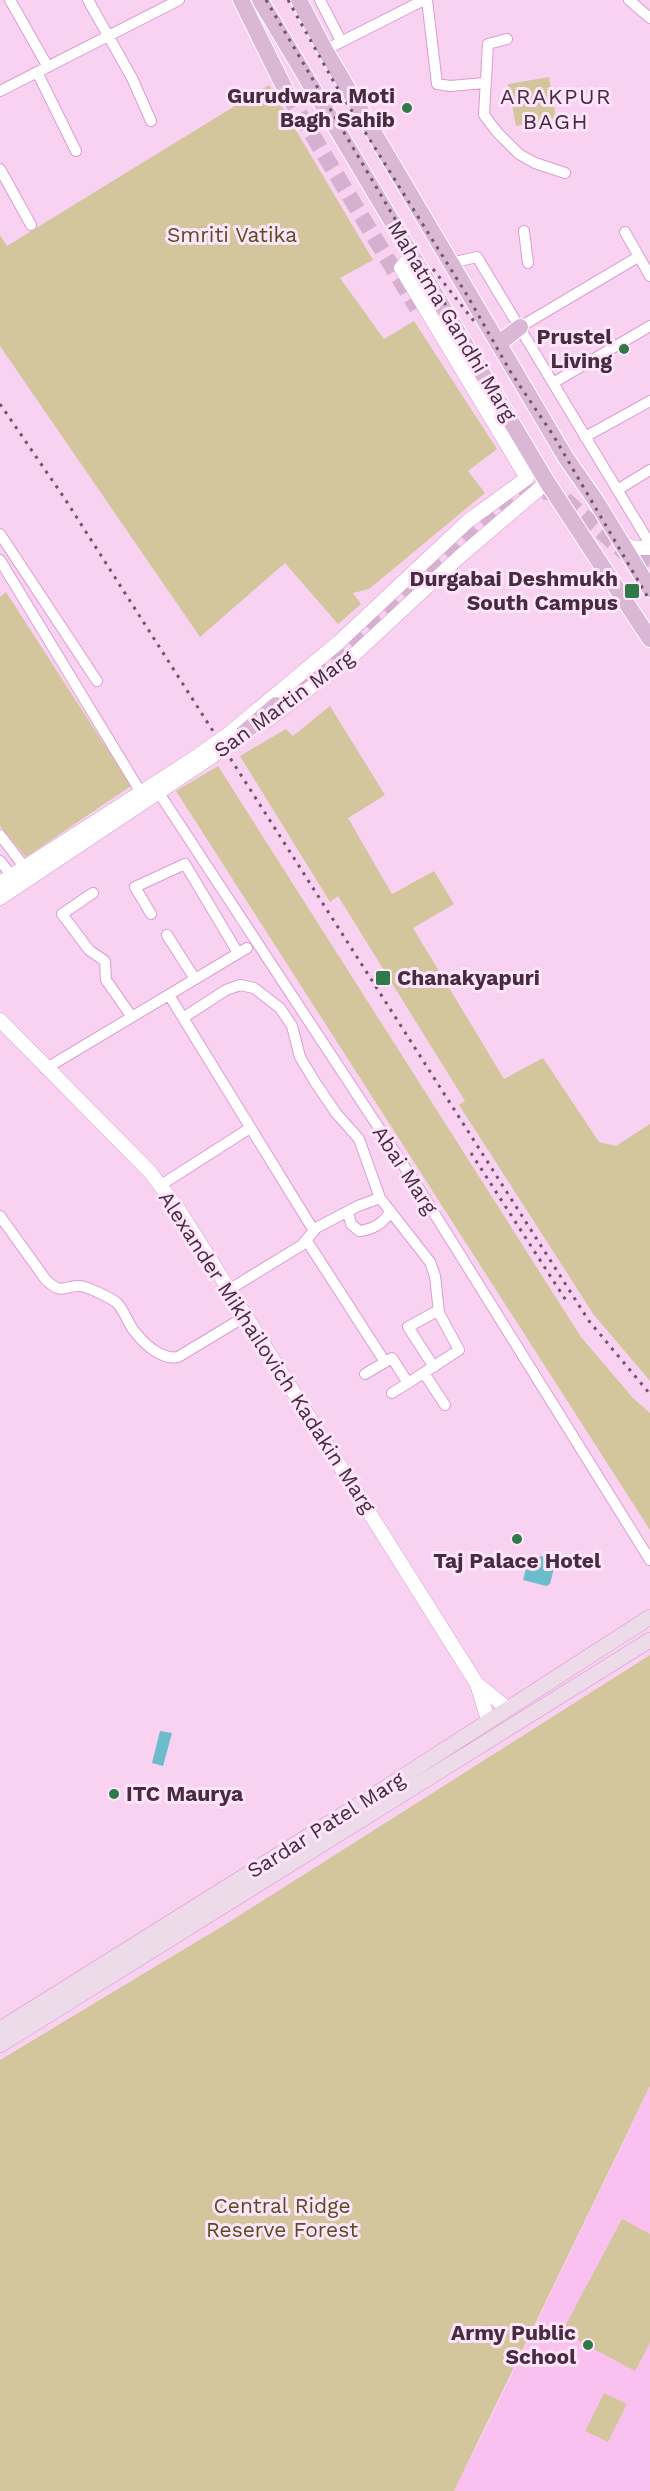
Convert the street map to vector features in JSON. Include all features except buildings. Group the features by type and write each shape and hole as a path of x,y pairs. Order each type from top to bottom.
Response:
{"main road":[{"path":"241,0 287,93"},
{"name":"Mahatma Gandhi Marg","path":"260,0 547,482 650,639"},
{"name":"Mahatma Gandhi Marg","path":"299,0 325,50 498,344 566,458 650,589"},
{"path":"498,344 520,327"},
{"path":"523,441 524,472"},
{"path":"234,735 274,704"},
{"name":"Sardar Patel Marg","path":"0,2029 375,1795 650,1617"},
{"name":"Sardar Patel Marg","path":"0,2045 650,1640"}],"street":[{"path":"10,0 48,67"},
{"path":"88,0 109,36 151,120"},
{"path":"0,90 178,0"},
{"path":"320,0 341,41"},
{"path":"325,50 426,0 437,84 450,86 485,83"},
{"path":"629,0 650,18"},
{"path":"507,39 488,44 484,115 519,154 535,163 565,173"},
{"path":"37,72 76,151"},
{"path":"0,169 31,225"},
{"path":"524,231 528,262"},
{"path":"625,232 650,276"},
{"path":"412,255 401,268 524,472"},
{"path":"520,327 638,256"},
{"path":"450,263 477,257 650,546 634,548 621,542"},
{"path":"553,383 650,326"},
{"path":"585,437 648,405"},
{"path":"617,490 650,470"},
{"name":"San Martin Marg","path":"0,898 10,881 234,735 339,642 454,533 524,472"},
{"name":"San Martin Marg","path":"234,735 286,708 356,653 468,550 547,482"},
{"path":"454,533 468,550"},
{"path":"0,534 97,681"},
{"name":"Abai Marg","path":"0,560 151,790 421,1192 650,1560"},
{"path":"0,835 28,871"},
{"path":"0,861 10,881"},
{"path":"45,1068 242,950 184,864 135,887 151,914"},
{"path":"93,893 62,914 89,950 105,961 106,980 132,1017"},
{"path":"167,935 195,979"},
{"path":"183,1018 226,990 240,985 254,988 280,1008 292,1026 300,1057 315,1082 336,1113 359,1138 380,1198 430,1262 435,1276 439,1310 459,1350 392,1393"},
{"path":"169,995 314,1231"},
{"name":"Alexander Mikhailovich Kadakin Marg","path":"0,1020 161,1185 193,1230 477,1684"},
{"path":"161,1185 250,1128"},
{"path":"230,1289 307,1241 314,1231 380,1198"},
{"path":"348,1212 351,1224 359,1231 367,1230 382,1222 390,1210"},
{"path":"0,1216 54,1288 63,1290 77,1286 84,1287 118,1303 135,1333 163,1356 171,1359 178,1357 246,1316"},
{"path":"307,1241 385,1362"},
{"path":"439,1310 408,1327 445,1405"},
{"path":"365,1374 392,1358 408,1383"},
{"path":"477,1684 507,1708"},
{"path":"477,1684 488,1720"}],"shaded area":[{"name":"Army Public School","path":"650,2087 650,2491 454,2491 484,2432"}],"green space":[{"path":"549,77 556,119 516,126 508,84"},
{"name":"Smriti Vatika","path":"269,85 373,260 340,278 384,339 414,321 497,449 468,471 485,493 369,589 353,593 361,604 338,624 285,563 200,637 0,346 0,235 7,246"},
{"path":"6,592 131,786 26,857 0,826 0,597"},
{"path":"330,706 385,795 348,818 392,894 434,871 454,904 413,928 504,1079 543,1058 599,1142 616,1146 650,1124 650,1381 594,1315 459,1105 465,1101 338,896 330,902 240,756 286,729 293,736"},
{"path":"218,766 581,1337 633,1398 650,1413 650,1530 176,791"},
{"name":"Central Ridge Reserve Forest","path":"650,1655 650,2086 454,2491 0,2491 0,2060 226,1924"},
{"path":"622,2219 650,2234 650,2343 635,2371 562,2332"},
{"path":"604,2393 627,2404 608,2442 585,2431"}],"water":[{"path":"541,1556 556,1560 550,1584 546,1586 523,1580 527,1565"},
{"path":"160,1731 172,1733 163,1766 152,1763"}],"tunnel":[{"path":"287,93 417,308"},
{"path":"409,586 491,510 525,493 540,491 561,496 630,557 650,559"},
{"path":"276,705 314,676 419,582"}],"railway":[{"path":"266,0 451,314"},
{"path":"288,0 335,84 467,295 510,371 553,435 650,601"},
{"path":"433,269 477,325"},
{"path":"0,404 65,499 589,1321 650,1394"},
{"path":"471,1153 567,1302"}],"place":[{"name":"Gurudwara Moti Bagh Sahib","path":"407,108"},
{"name":"Prustel Living","path":"624,349"},
{"name":"Durgabai Deshmukh South Campus","path":"632,591"},
{"name":"Chanakyapuri","path":"383,978"},
{"name":"Taj Palace Hotel","path":"517,1539"},
{"name":"ITC Maurya","path":"114,1794"},
{"name":"Army Public School","path":"588,2345"}],"district":[{"name":"ARAKPUR BAGH","path":"556,108"}]}
